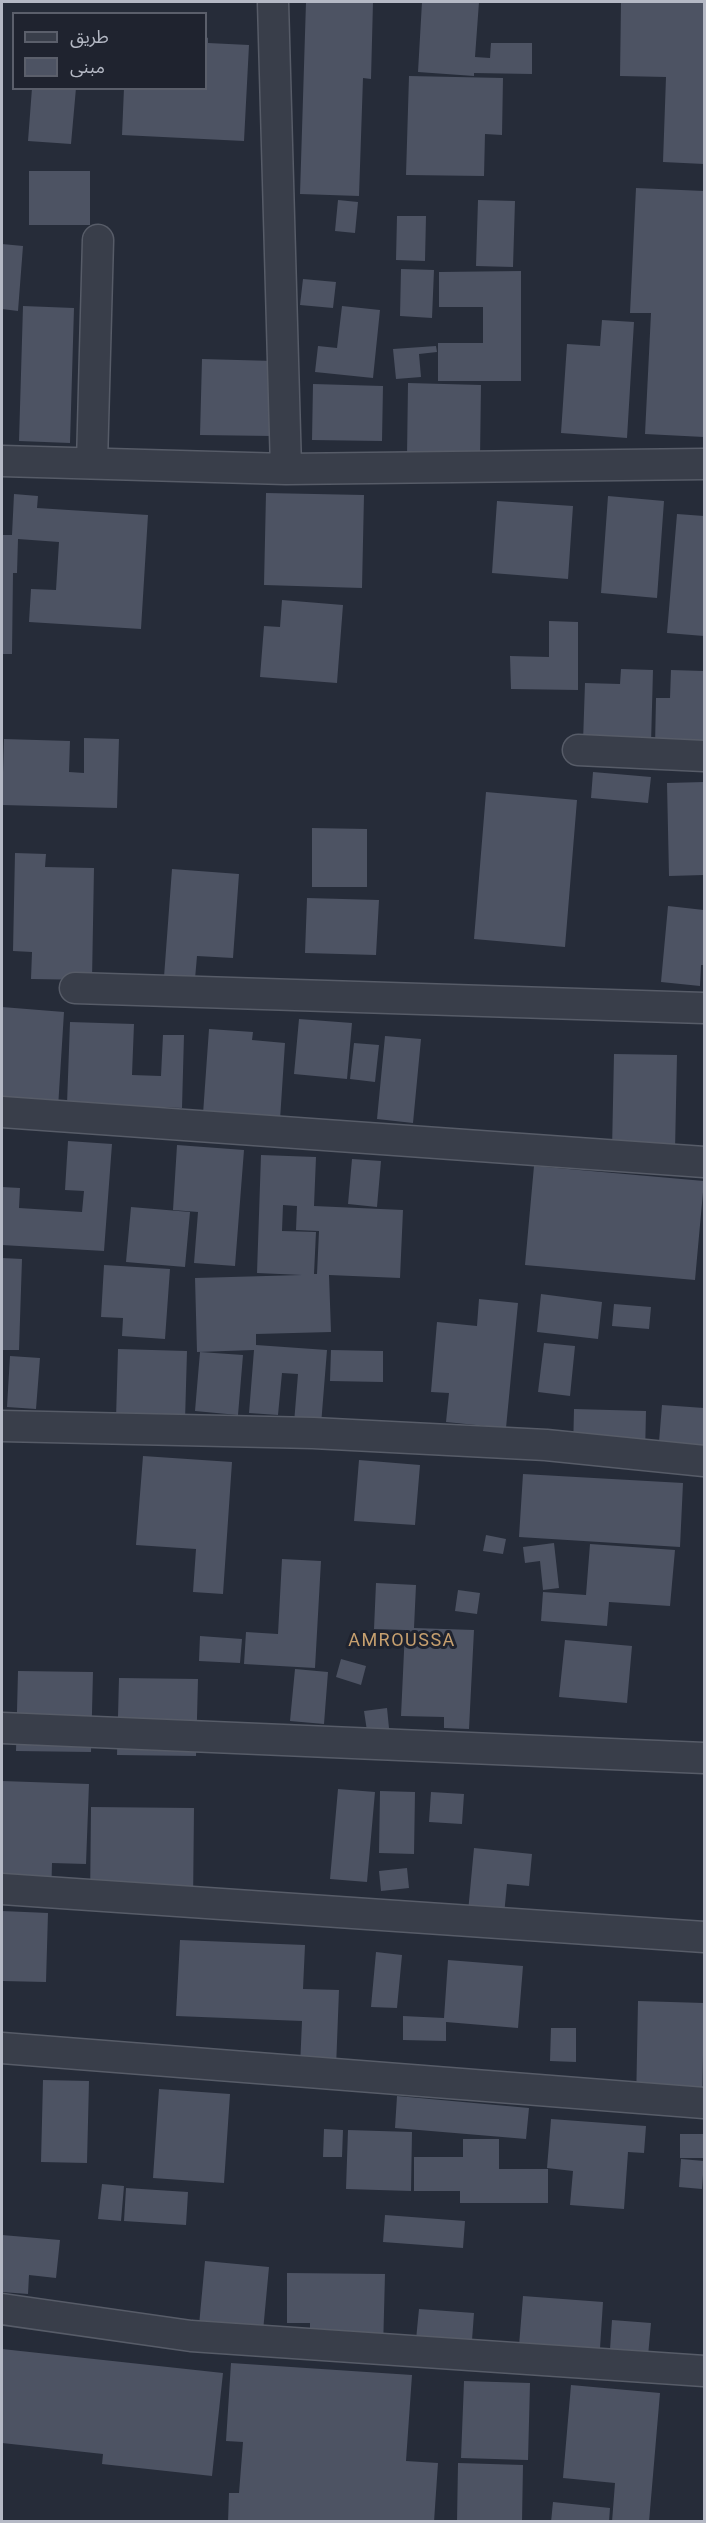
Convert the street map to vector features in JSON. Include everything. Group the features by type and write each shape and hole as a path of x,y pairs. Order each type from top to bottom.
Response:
{"street":[{"path":"273,2 286,469"},
{"path":"92,464 98,240"},
{"path":"2,460 286,469 705,464"},
{"path":"578,750 705,756"},
{"path":"75,988 705,1008"},
{"path":"2,1112 705,1162"},
{"path":"2,1426 313,1433 546,1445 705,1461"},
{"path":"2,1728 705,1758"},
{"path":"2,1889 705,1937"},
{"path":"2,2048 705,2103"},
{"path":"2,2309 191,2336 705,2371"}],"building":[{"path":"306,2 373,2 371,79 363,78 359,196 300,194"},
{"path":"422,2 479,2 475,57 490,58 491,43 532,43 532,74 474,73 474,76 418,72"},
{"path":"621,2 704,2 704,164 663,162 666,77 620,76"},
{"path":"207,38 208,43 249,45 244,141 122,135 124,90 207,90"},
{"path":"409,76 503,78 502,135 485,134 484,176 406,175"},
{"path":"32,90 76,90 71,144 28,141"},
{"path":"29,171 90,171 90,225 29,225"},
{"path":"636,188 704,191 704,437 645,434 651,313 630,313"},
{"path":"338,200 358,202 355,233 335,231"},
{"path":"478,200 515,201 513,267 476,266"},
{"path":"397,216 426,216 425,261 396,260"},
{"path":"2,244 23,246 18,311 2,309"},
{"path":"401,269 434,270 432,318 400,316"},
{"path":"521,271 521,381 438,381 438,343 483,343 483,307 439,307 439,272"},
{"path":"303,279 336,282 333,308 300,305"},
{"path":"23,306 74,308 70,443 19,441"},
{"path":"342,306 380,310 373,378 315,372 318,346 337,348"},
{"path":"602,320 634,322 627,438 561,433 567,344 600,346"},
{"path":"436,346 437,352 419,354 421,377 396,379 393,349"},
{"path":"202,359 274,361 272,436 200,435"},
{"path":"408,383 481,385 480,458 407,456"},
{"path":"313,384 383,386 382,441 312,440"},
{"path":"266,493 364,495 362,588 264,585"},
{"path":"14,494 38,496 37,508 148,515 141,629 29,622 31,589 56,590 59,542 18,539 17,573 13,573 12,654 2,654 2,535 12,535"},
{"path":"608,496 664,501 657,598 601,593"},
{"path":"497,501 573,506 568,579 492,573"},
{"path":"677,514 704,516 704,636 667,633"},
{"path":"282,600 343,605 337,683 260,677 264,626 280,627"},
{"path":"549,621 578,622 578,690 511,689 510,656 549,657"},
{"path":"621,669 653,670 651,744 583,742 585,683 620,684"},
{"path":"671,670 704,671 704,748 655,746 656,698 670,698"},
{"path":"84,738 119,739 117,808 2,805 4,739 70,741 69,772 84,773"},
{"path":"593,772 651,777 648,803 591,798"},
{"path":"704,782 704,875 669,876 667,783"},
{"path":"486,792 577,800 565,947 474,939"},
{"path":"312,828 367,829 367,887 312,887"},
{"path":"15,853 46,854 45,867 94,868 92,980 31,979 32,952 13,951"},
{"path":"172,869 239,874 233,958 197,956 195,979 164,977"},
{"path":"307,898 379,900 376,955 305,953"},
{"path":"668,906 704,910 704,965 701,965 700,986 661,982"},
{"path":"2,1007 64,1012 58,1108 2,1104"},
{"path":"299,1019 352,1023 347,1079 294,1074"},
{"path":"70,1022 134,1024 132,1075 161,1076 163,1035 184,1035 182,1108 67,1104"},
{"path":"209,1029 253,1032 252,1040 285,1043 280,1120 203,1114"},
{"path":"385,1036 421,1039 413,1123 377,1119"},
{"path":"354,1043 379,1045 375,1082 350,1079"},
{"path":"614,1054 677,1055 675,1151 612,1150"},
{"path":"68,1141 112,1144 104,1251 2,1245 2,1187 20,1188 19,1208 82,1212 84,1191 65,1190"},
{"path":"177,1145 244,1150 235,1266 194,1263 198,1212 173,1210"},
{"path":"261,1155 316,1157 314,1206 403,1210 400,1278 329,1275 331,1332 256,1334 256,1345 327,1350 321,1425 294,1423 298,1374 282,1373 278,1415 249,1413 254,1350 197,1352 195,1278 302,1275 257,1273","holes":["283,1205 297,1206 296,1230 319,1231 317,1274 314,1274 316,1232 282,1231"]},
{"path":"352,1159 381,1161 377,1207 348,1204"},
{"path":"534,1166 704,1181 695,1280 525,1265"},
{"path":"131,1207 190,1212 185,1267 126,1262"},
{"path":"2,1258 22,1259 19,1350 2,1350"},
{"path":"104,1265 170,1269 165,1339 122,1336 123,1318 101,1317"},
{"path":"541,1294 602,1302 598,1339 537,1332"},
{"path":"479,1299 518,1303 506,1428 446,1422 449,1393 431,1392 437,1322 477,1326"},
{"path":"614,1304 651,1307 649,1329 612,1326"},
{"path":"544,1343 575,1346 570,1396 538,1392"},
{"path":"118,1349 187,1351 185,1421 116,1419"},
{"path":"331,1350 383,1351 383,1382 330,1381"},
{"path":"200,1352 243,1355 238,1415 195,1411"},
{"path":"10,1356 40,1358 36,1409 7,1407"},
{"path":"662,1405 704,1408 704,1457 658,1454"},
{"path":"574,1409 646,1411 645,1455 573,1452"},
{"path":"143,1456 232,1462 223,1594 193,1592 196,1549 136,1545"},
{"path":"359,1460 420,1465 415,1525 354,1521"},
{"path":"523,1474 683,1483 680,1547 519,1537"},
{"path":"486,1535 506,1539 503,1554 483,1551"},
{"path":"554,1543 559,1588 543,1590 540,1561 525,1563 523,1547"},
{"path":"590,1544 675,1550 670,1606 609,1602 607,1626 541,1621 543,1592 586,1595"},
{"path":"282,1559 321,1561 315,1668 244,1664 246,1632 278,1634"},
{"path":"376,1583 416,1585 414,1628 474,1630 469,1729 444,1728 444,1717 401,1716 405,1630 374,1629"},
{"path":"458,1590 480,1593 477,1614 455,1611"},
{"path":"200,1636 242,1639 240,1663 199,1661"},
{"path":"565,1640 632,1646 627,1703 559,1697"},
{"path":"341,1659 366,1666 361,1685 336,1677"},
{"path":"295,1669 328,1672 324,1724 290,1721"},
{"path":"18,1671 93,1672 91,1752 16,1751"},
{"path":"119,1678 198,1679 196,1756 117,1755"},
{"path":"387,1708 389,1728 367,1731 364,1711"},
{"path":"2,1781 89,1784 86,1864 52,1863 51,1901 2,1900"},
{"path":"338,1789 375,1792 367,1882 330,1879"},
{"path":"380,1791 415,1792 414,1854 379,1853"},
{"path":"431,1792 464,1794 462,1824 429,1822"},
{"path":"91,1807 194,1808 193,1905 90,1904"},
{"path":"474,1848 532,1854 529,1886 507,1884 504,1915 468,1912"},
{"path":"407,1868 409,1888 381,1891 379,1871"},
{"path":"2,1911 48,1913 46,1982 2,1981"},
{"path":"180,1940 305,1945 303,1989 339,1990 336,2068 300,2067 302,2021 176,2016"},
{"path":"376,1952 402,1955 397,2008 371,2007"},
{"path":"448,1960 523,1966 518,2028 446,2022 446,2041 403,2040 403,2016 444,2018"},
{"path":"638,2001 704,2003 702,2108 636,2106"},
{"path":"551,2028 576,2028 576,2062 550,2061"},
{"path":"43,2080 89,2081 87,2163 41,2162"},
{"path":"159,2089 230,2094 224,2183 153,2178"},
{"path":"397,2096 529,2108 526,2139 395,2128"},
{"path":"551,2119 646,2126 644,2153 628,2152 624,2209 570,2205 573,2171 547,2168"},
{"path":"324,2129 343,2130 342,2157 323,2157"},
{"path":"348,2130 412,2132 411,2191 346,2189"},
{"path":"680,2134 703,2134 703,2158 680,2158"},
{"path":"463,2139 499,2139 499,2169 548,2169 548,2203 460,2203 460,2191 414,2191 414,2157 463,2157"},
{"path":"681,2159 704,2161 702,2189 679,2187"},
{"path":"102,2184 124,2186 121,2221 98,2219"},
{"path":"126,2188 188,2192 186,2225 124,2221"},
{"path":"385,2215 465,2221 463,2248 383,2242"},
{"path":"2,2235 60,2240 56,2278 29,2275 28,2294 2,2292"},
{"path":"205,2261 269,2267 262,2342 198,2336"},
{"path":"287,2273 385,2274 383,2350 310,2349 310,2323 287,2323"},
{"path":"523,2296 603,2302 599,2364 518,2358"},
{"path":"419,2309 474,2313 471,2354 415,2350"},
{"path":"612,2320 651,2323 647,2367 609,2364"},
{"path":"2,2349 223,2373 212,2476 102,2464 103,2454 2,2443"},
{"path":"231,2363 412,2375 406,2461 438,2463 434,2522 228,2522 229,2493 239,2493 243,2442 226,2441"},
{"path":"464,2381 530,2383 528,2460 461,2458"},
{"path":"571,2385 660,2393 649,2522 612,2522 615,2483 563,2478"},
{"path":"458,2463 523,2465 522,2522 457,2522"},
{"path":"553,2502 610,2508 609,2522 551,2522"}],"district":[{"name":"AMROUSSA","path":"402,1641"}]}
